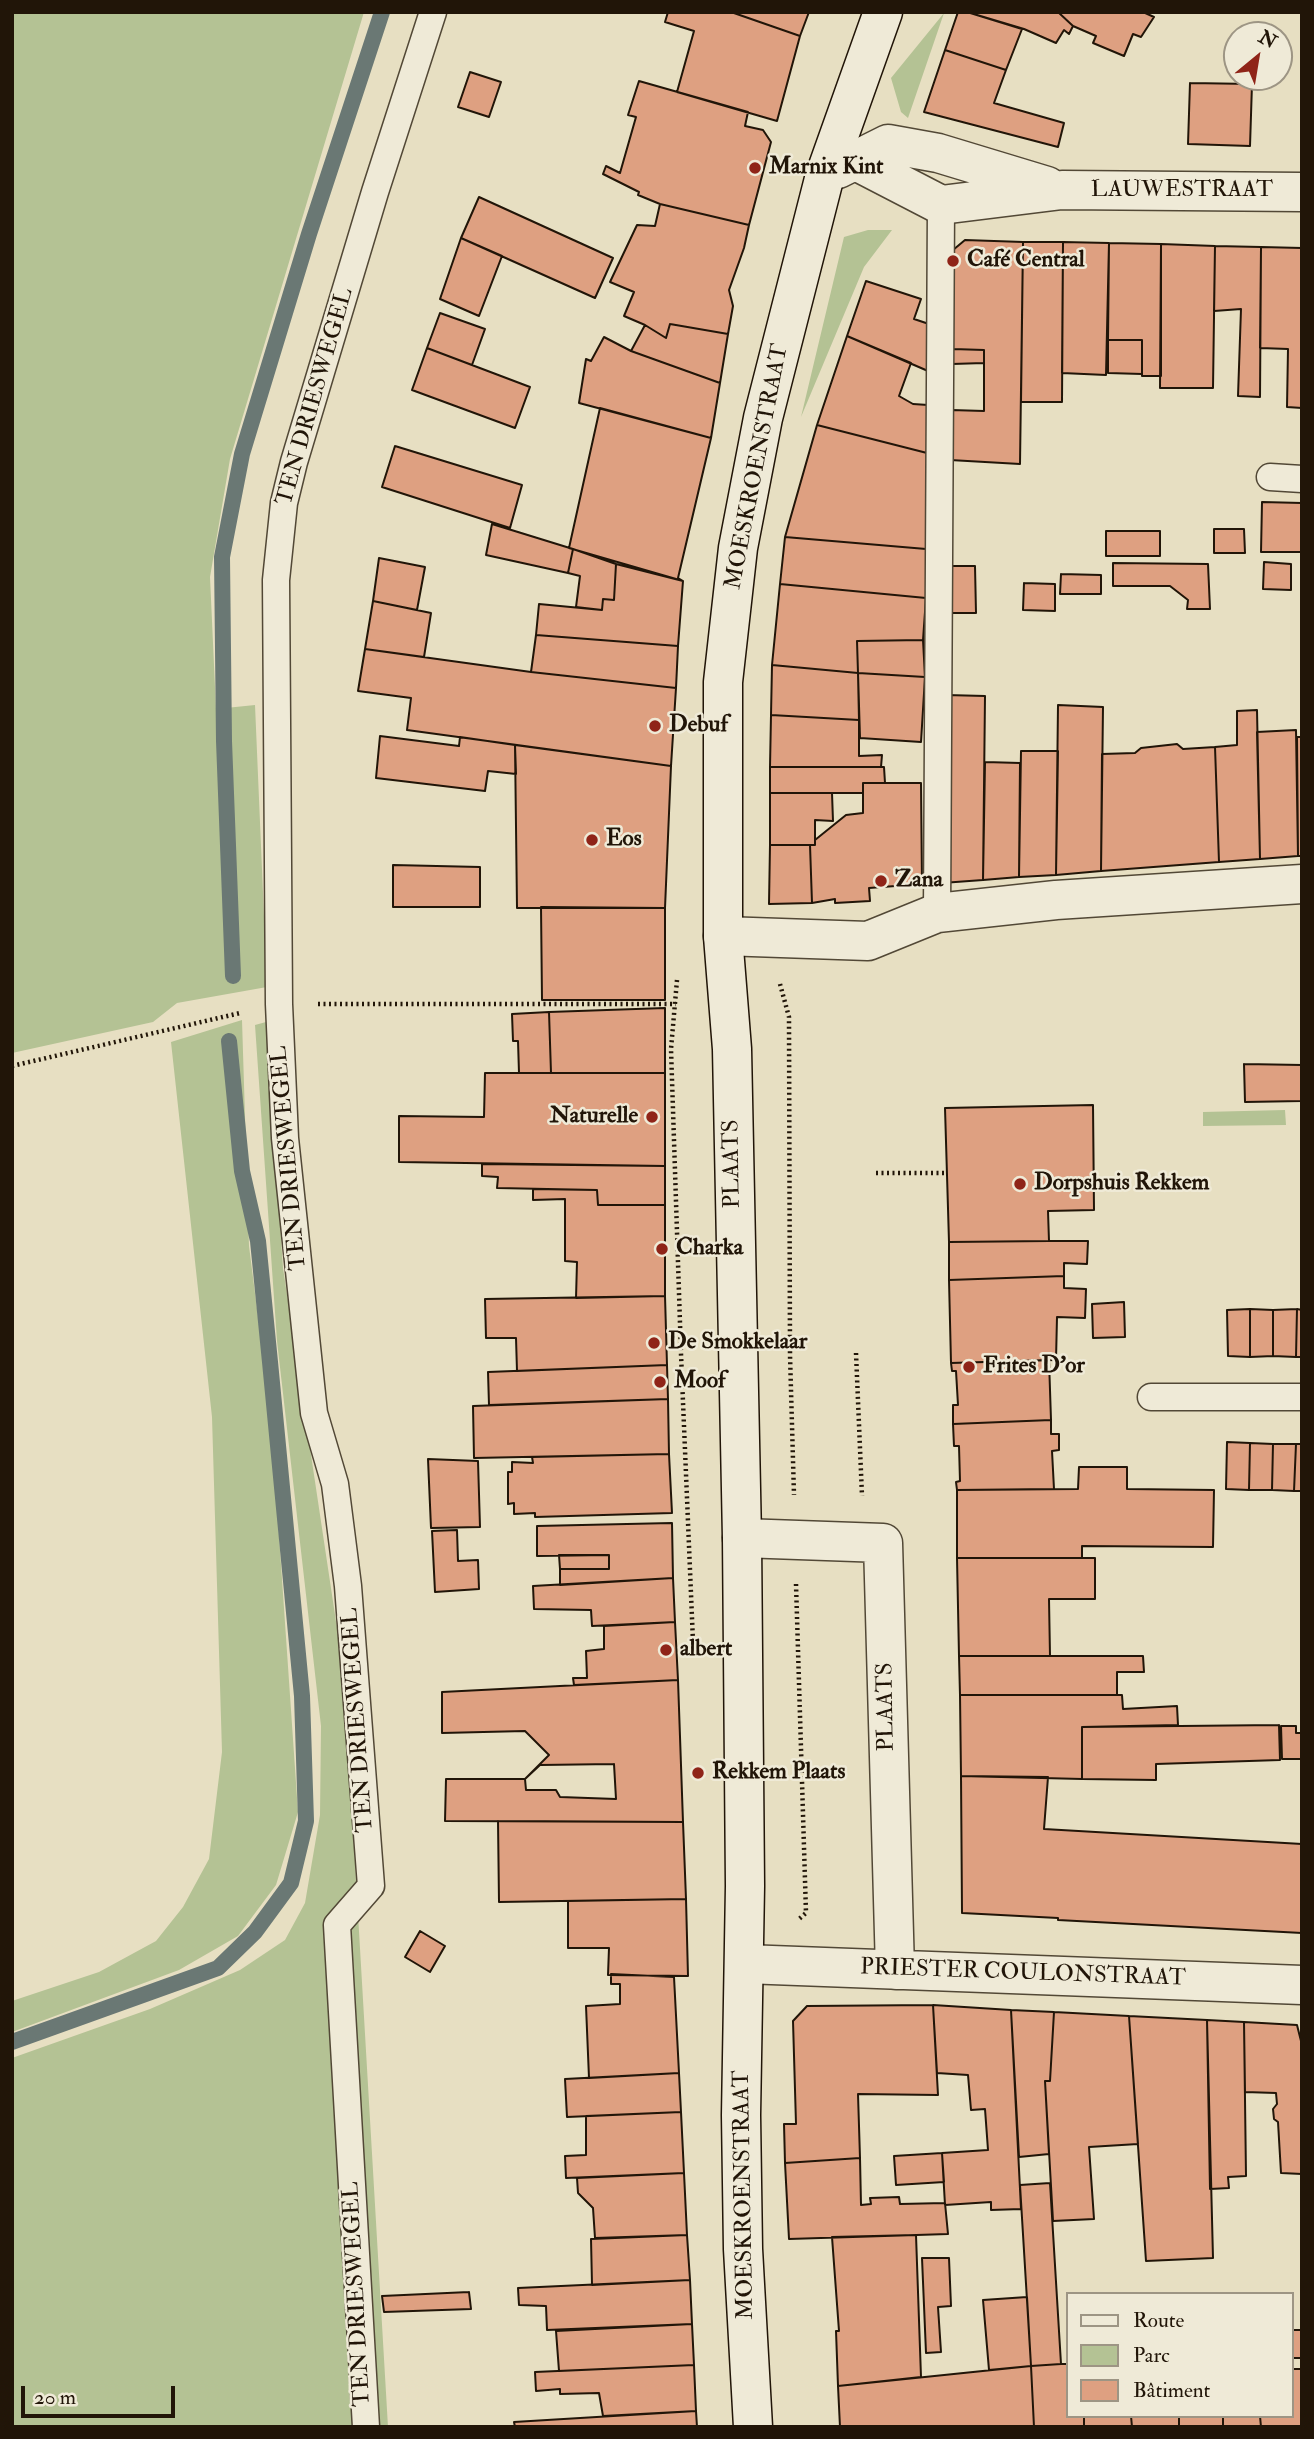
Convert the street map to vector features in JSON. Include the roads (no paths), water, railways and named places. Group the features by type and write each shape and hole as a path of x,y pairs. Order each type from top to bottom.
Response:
{"main road":[{"name":"MOESKROENSTRAAT","path":"739,936 723,682 738,548 763,418 840,168 883,12"},
{"name":"LAUWESTRAAT","path":"840,168 888,144 938,153 1062,190"},
{"path":"840,168 941,205"},
{"name":"LAUWESTRAAT","path":"941,205 1062,190 1302,192"},
{"path":"739,936 868,941 937,913 1056,900 1302,884"},
{"name":"PLAATS","path":"739,936 732,1049 742,1538 745,1964"},
{"name":"PLAATS","path":"742,1538 883,1544 895,1970"},
{"name":"MOESKROENSTRAAT","path":"745,1964 741,2115 743,2249 752,2427"},
{"name":"PRIESTER COULONSTRAAT","path":"745,1964 1302,1986"}],"lane":[{"name":"TEN DRIESWEGEL","path":"366,2427 337,1925 371,1886 348,1586 335,1484 314,1413 285,1138 279,1004 276,580 284,503 294,461 375,192 433,12"},
{"path":"937,913 941,205"},
{"path":"1270,477 1302,479"},
{"path":"1151,1397 1302,1398"}],"waterway":[{"path":"233,976 224,741 222,557 242,454 309,234 382,12"},
{"path":"12,2042 218,1968 255,1932 291,1883 306,1821 302,1696 270,1362 258,1241 242,1171 229,1041"}],"place":[{"name":"Marnix Kint","path":"755,168"},
{"name":"Café Central","path":"953,261"},
{"name":"Debuf","path":"655,726"},
{"name":"Eos","path":"592,840"},
{"name":"Zana","path":"881,881"},
{"name":"Naturelle","path":"652,1117"},
{"name":"Dorpshuis Rekkem","path":"1020,1184"},
{"name":"Charka","path":"662,1249"},
{"name":"De Smokkelaar","path":"654,1343"},
{"name":"Frites D’or","path":"969,1367"},
{"name":"Moof","path":"660,1382"},
{"name":"albert","path":"666,1650"},
{"name":"Rekkem Plaats","path":"698,1773"}]}
